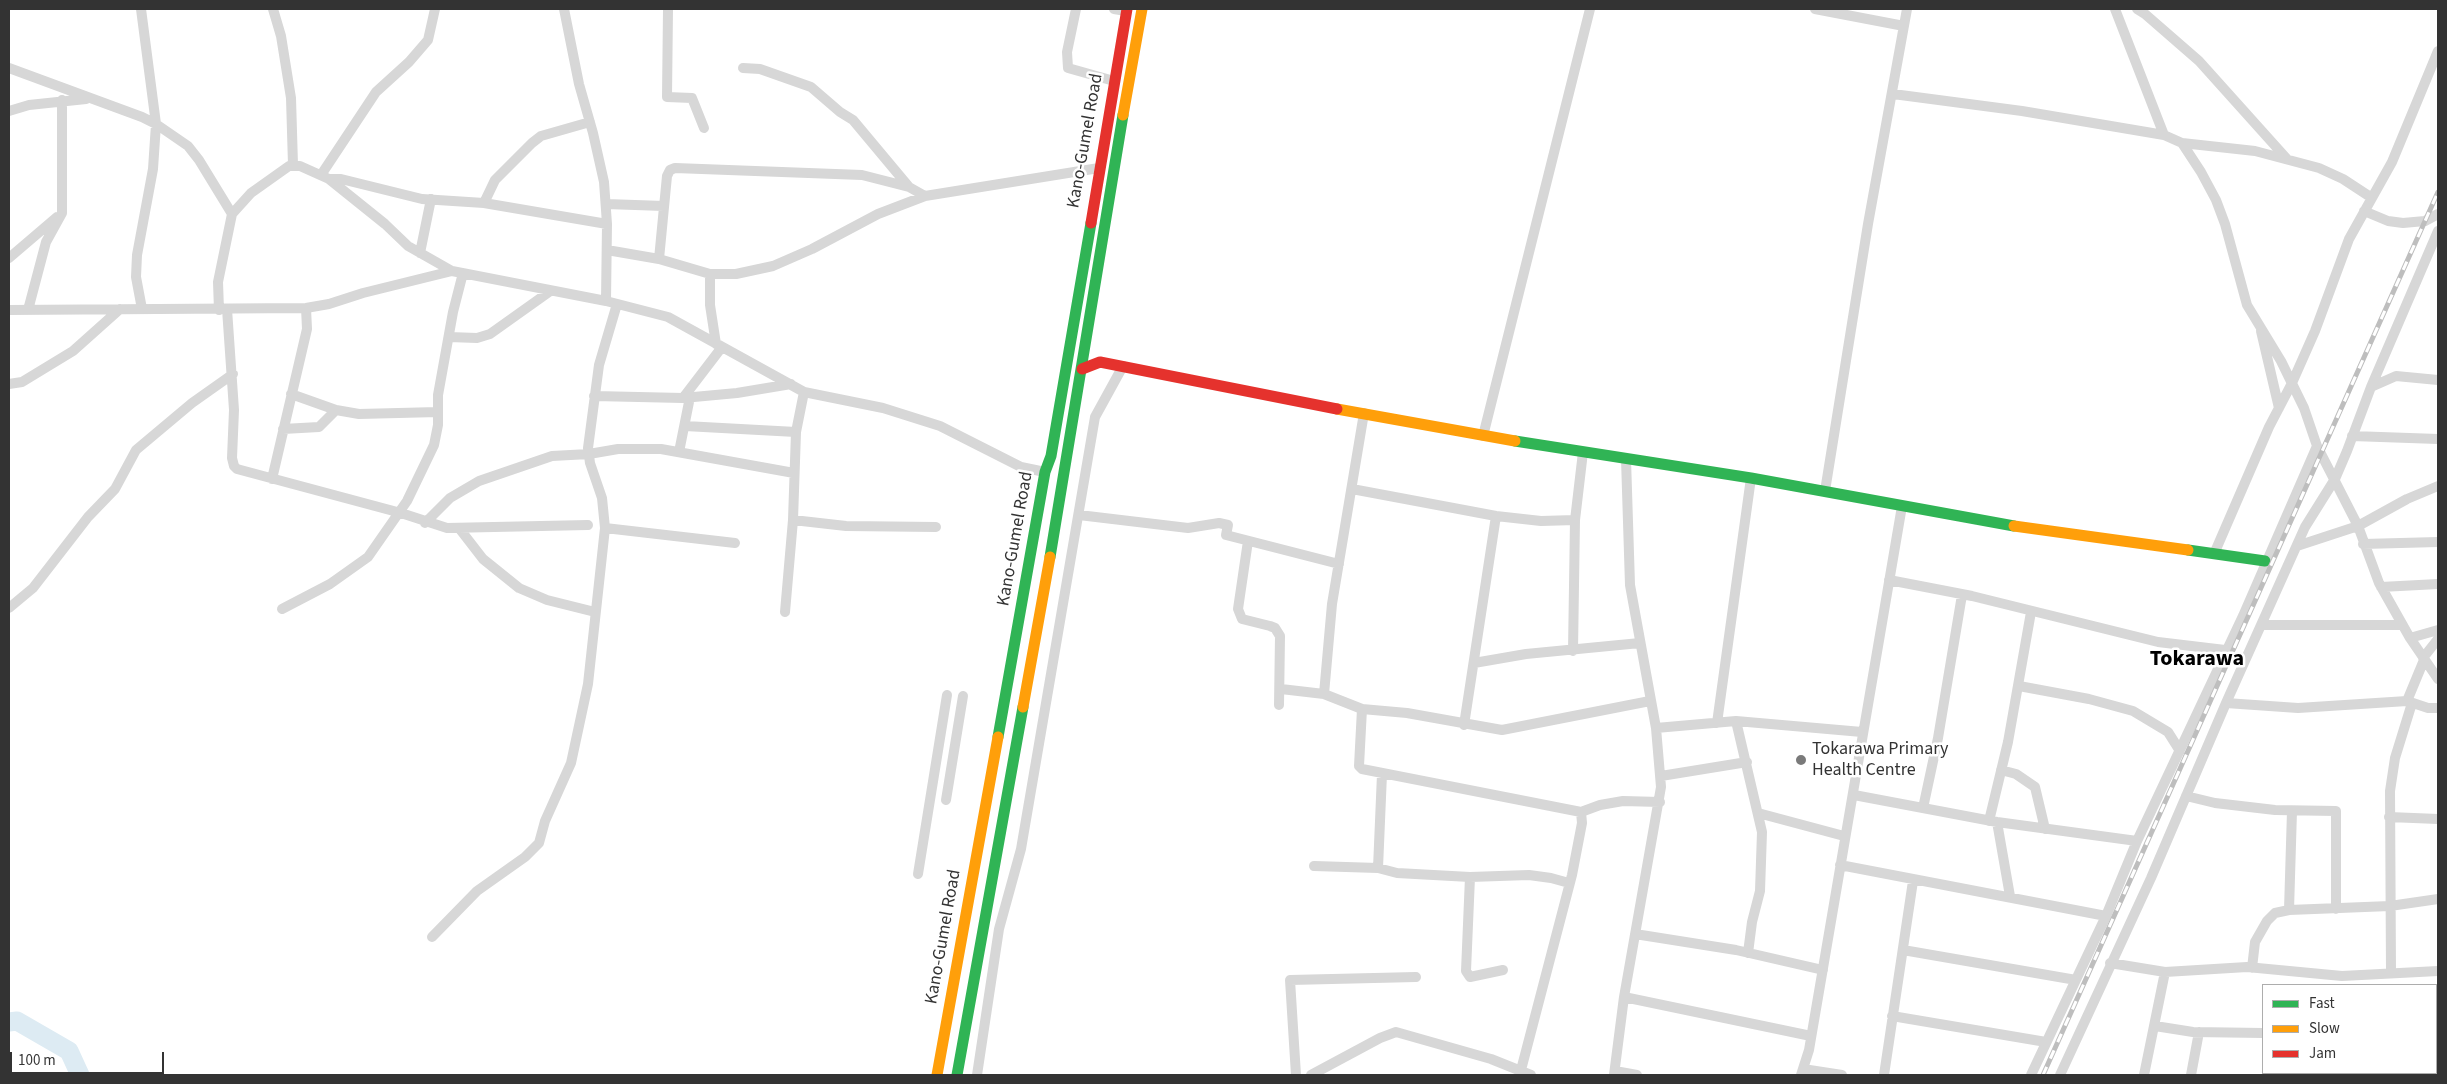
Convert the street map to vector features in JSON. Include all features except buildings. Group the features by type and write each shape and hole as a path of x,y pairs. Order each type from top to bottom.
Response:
{"main road":[{"name":"Kano-Gumel Road","path":"957,1075 1082,369 1113,168 1142,9"},
{"name":"Kano-Gumel Road","path":"937,1075 1045,472 1054,438 1127,10"},
{"path":"1120,52 1134,54"},
{"path":"1082,369 1100,362 1320,407 1364,413 1483,436 1751,478 2009,526 2266,561"},
{"path":"989,788 1008,794"}],"street":[{"path":"141,9 156,124 153,169 137,255 136,277 142,309"},
{"path":"272,9 280,36 291,98 293,165"},
{"path":"325,177 376,92 409,62 428,40 435,9"},
{"path":"564,9 578,84 590,122 604,182 607,224 606,301"},
{"path":"668,9 667,97 692,98 704,128"},
{"path":"1076,9 1067,52 1068,68 1114,81"},
{"path":"1114,9 1127,10"},
{"path":"1483,436 1590,9"},
{"path":"1815,9 1904,26"},
{"path":"1826,492 1868,224 1907,9"},
{"path":"2115,9 2164,135"},
{"path":"2137,9 2146,14 2199,61 2287,160"},
{"path":"2214,554 2315,331 2349,239 2399,146 2438,52"},
{"path":"9,68 142,117 156,124 188,146 199,160 232,214"},
{"path":"743,68 760,69 811,87 840,112 853,120 909,187"},
{"path":"1893,94 2022,110 2164,135 2182,143 2255,151 2319,168 2342,179 2372,198"},
{"path":"9,111 62,100 90,98"},
{"path":"28,310 46,242 62,214 62,100"},
{"path":"484,204 495,180 541,136 590,122"},
{"path":"2182,143 2216,200 2226,224 2247,305 2269,340 2304,408 2317,446 2358,526 2363,544 2381,588 2410,638 2438,679"},
{"path":"588,525 459,528 425,523 401,513 243,471 234,466 232,463 233,374 218,282 232,214 252,193 293,165 325,177 341,179 385,191 432,199 484,204 607,224"},
{"path":"659,259 667,176 670,170 675,168 862,175 909,187 925,196"},
{"path":"607,250 659,259 710,274 736,274 773,266 812,249 878,214 925,196 1099,168"},
{"path":"325,177 385,224 408,246 452,271 549,292 606,301 668,317 804,392 883,408 940,426 1021,467 1045,472"},
{"path":"420,253 432,199"},
{"path":"606,204 664,206"},
{"path":"2364,211 2388,221 2403,223 2425,221 2438,214"},
{"path":"9,258 62,214"},
{"path":"2060,1075 2305,527 2334,478 2438,231"},
{"path":"9,310 306,308 329,304 363,293 452,271"},
{"path":"282,609 330,584 368,558 401,513 434,445 438,425 438,395 463,273"},
{"path":"679,452 685,426 686,397 719,345 710,305 710,274"},
{"path":"449,337 476,338 490,334 549,292"},
{"path":"432,937 477,891 525,857 539,843 545,821 571,763 588,684 594,612 601,577 605,528 602,498 589,454 594,396 599,366 617,304"},
{"path":"272,479 307,329 306,308"},
{"path":"9,384 22,382 73,351 120,309"},
{"path":"2261,330 2279,408"},
{"path":"977,1075 999,929 1021,849 1095,417 1123,366"},
{"path":"9,608 33,588 88,517 116,489 136,450 192,403 233,374"},
{"path":"2371,387 2396,376 2438,380"},
{"path":"594,396 686,397 737,393 791,384"},
{"path":"785,612 793,520 796,432 804,392"},
{"path":"292,394 336,410 369,414 438,412"},
{"path":"283,429 319,427 336,410"},
{"path":"1324,694 1332,604 1364,413"},
{"path":"685,426 796,432"},
{"path":"2352,436 2438,439"},
{"path":"2031,1075 2106,916 2137,841 2225,650 2243,616 2317,446"},
{"path":"425,523 450,498 479,481 552,456 589,454 618,449 679,452 794,473"},
{"path":"1573,651 1575,520 1583,452"},
{"path":"1626,459 1630,585 1656,728 1661,776 1660,802 1624,997 1615,1073 1637,1075"},
{"path":"1717,723 1751,478"},
{"path":"2297,546 2358,526 2407,499 2438,486"},
{"path":"1352,490 1496,516 1541,521 1575,520"},
{"path":"1842,1075 1802,1072 1811,1036 1823,970 1844,836 1854,795 1862,732 1902,506"},
{"path":"1079,514 1188,528 1220,523 1228,525 1226,535 1339,564"},
{"path":"1464,725 1496,516"},
{"path":"793,520 846,526 936,527"},
{"path":"459,528 483,559 519,588 547,600 594,612"},
{"path":"605,528 735,543"},
{"path":"1248,541 1238,609 1242,619 1270,626 1278,631 1281,641 1280,706"},
{"path":"2363,544 2438,542"},
{"path":"1889,580 1962,595 2158,642 2225,650"},
{"path":"2381,588 2438,584"},
{"path":"1923,808 1938,738 1962,595"},
{"path":"2010,896 1993,822 2031,612"},
{"path":"2261,625 2402,625"},
{"path":"2410,638 2438,630"},
{"path":"2391,973 2390,791 2395,758 2410,702 2424,659 2438,639"},
{"path":"1474,663 1526,654 1640,644"},
{"path":"2019,686 2089,699 2133,711 2168,732 2180,751"},
{"path":"1281,689 1324,694 1362,709 1407,713 1464,725 1502,730 1519,728 1554,718 1650,701"},
{"path":"918,874 932,799 947,695"},
{"path":"946,800 963,696"},
{"path":"2226,703 2298,708 2410,702 2428,708 2438,708"},
{"path":"1362,709 1359,766 1382,774 1581,812 1600,805 1623,801 1660,802"},
{"path":"1736,721 1758,813 1762,851 1760,891 1752,922 1748,953"},
{"path":"1656,728 1736,721 1862,732"},
{"path":"1661,776 1747,762"},
{"path":"2001,770 2016,774 2035,787 2045,828"},
{"path":"1378,868 1382,774"},
{"path":"1854,795 1993,822 2137,841"},
{"path":"2186,796 2215,803 2292,811 2333,810 2336,812 2336,909"},
{"path":"2289,910 2292,811"},
{"path":"1521,1070 1580,840 1581,812"},
{"path":"1758,813 1844,836"},
{"path":"2389,817 2438,819"},
{"path":"1840,865 1913,880 2010,896 2106,916"},
{"path":"1314,866 1378,868 1397,873 1470,877 1529,875 1569,883"},
{"path":"1470,877 1466,971 1470,977 1503,970"},
{"path":"1884,1075 1913,880"},
{"path":"2252,968 2255,942 2260,932 2275,913 2289,910 2390,906 2438,899"},
{"path":"1636,934 1748,953 1823,970"},
{"path":"1903,950 2076,980"},
{"path":"2110,963 2165,972 2252,968 2342,981 2391,973 2438,971"},
{"path":"2147,1075 2165,972"},
{"path":"1296,1075 1290,980 1416,977"},
{"path":"1624,997 1811,1036"},
{"path":"1892,1016 2046,1042"},
{"path":"2155,1026 2199,1032 2262,1033"},
{"path":"1311,1075 1380,1038 1396,1032 1439,1043 1521,1070 1530,1075"},
{"path":"2191,1075 2199,1032"}],"waterway":[{"path":"9,1022 17,1021 69,1051 80,1075"}],"railway":[{"path":"2043,1075 2438,192"}],"traffic: fast":[{"path":"1050,557 1123,115"},
{"path":"998,737 1045,472 1051,456 1091,223"},
{"path":"1515,441 1751,478 2014,526"},
{"path":"2188,550 2265,561"},
{"path":"957,1075 1023,707"}],"traffic: slow":[{"path":"1123,115 1142,9"},
{"path":"1337,409 1515,441"},
{"path":"2014,526 2188,550"},
{"path":"1023,707 1050,557"},
{"path":"937,1075 998,737"}],"traffic: jam":[{"path":"1091,223 1127,9"},
{"path":"1082,369 1100,362 1337,409"}],"place":[{"name":"Tokarawa Primary Health Centre","path":"1801,760"}],"district":[{"name":"Tokarawa","path":"2197,660"}]}
